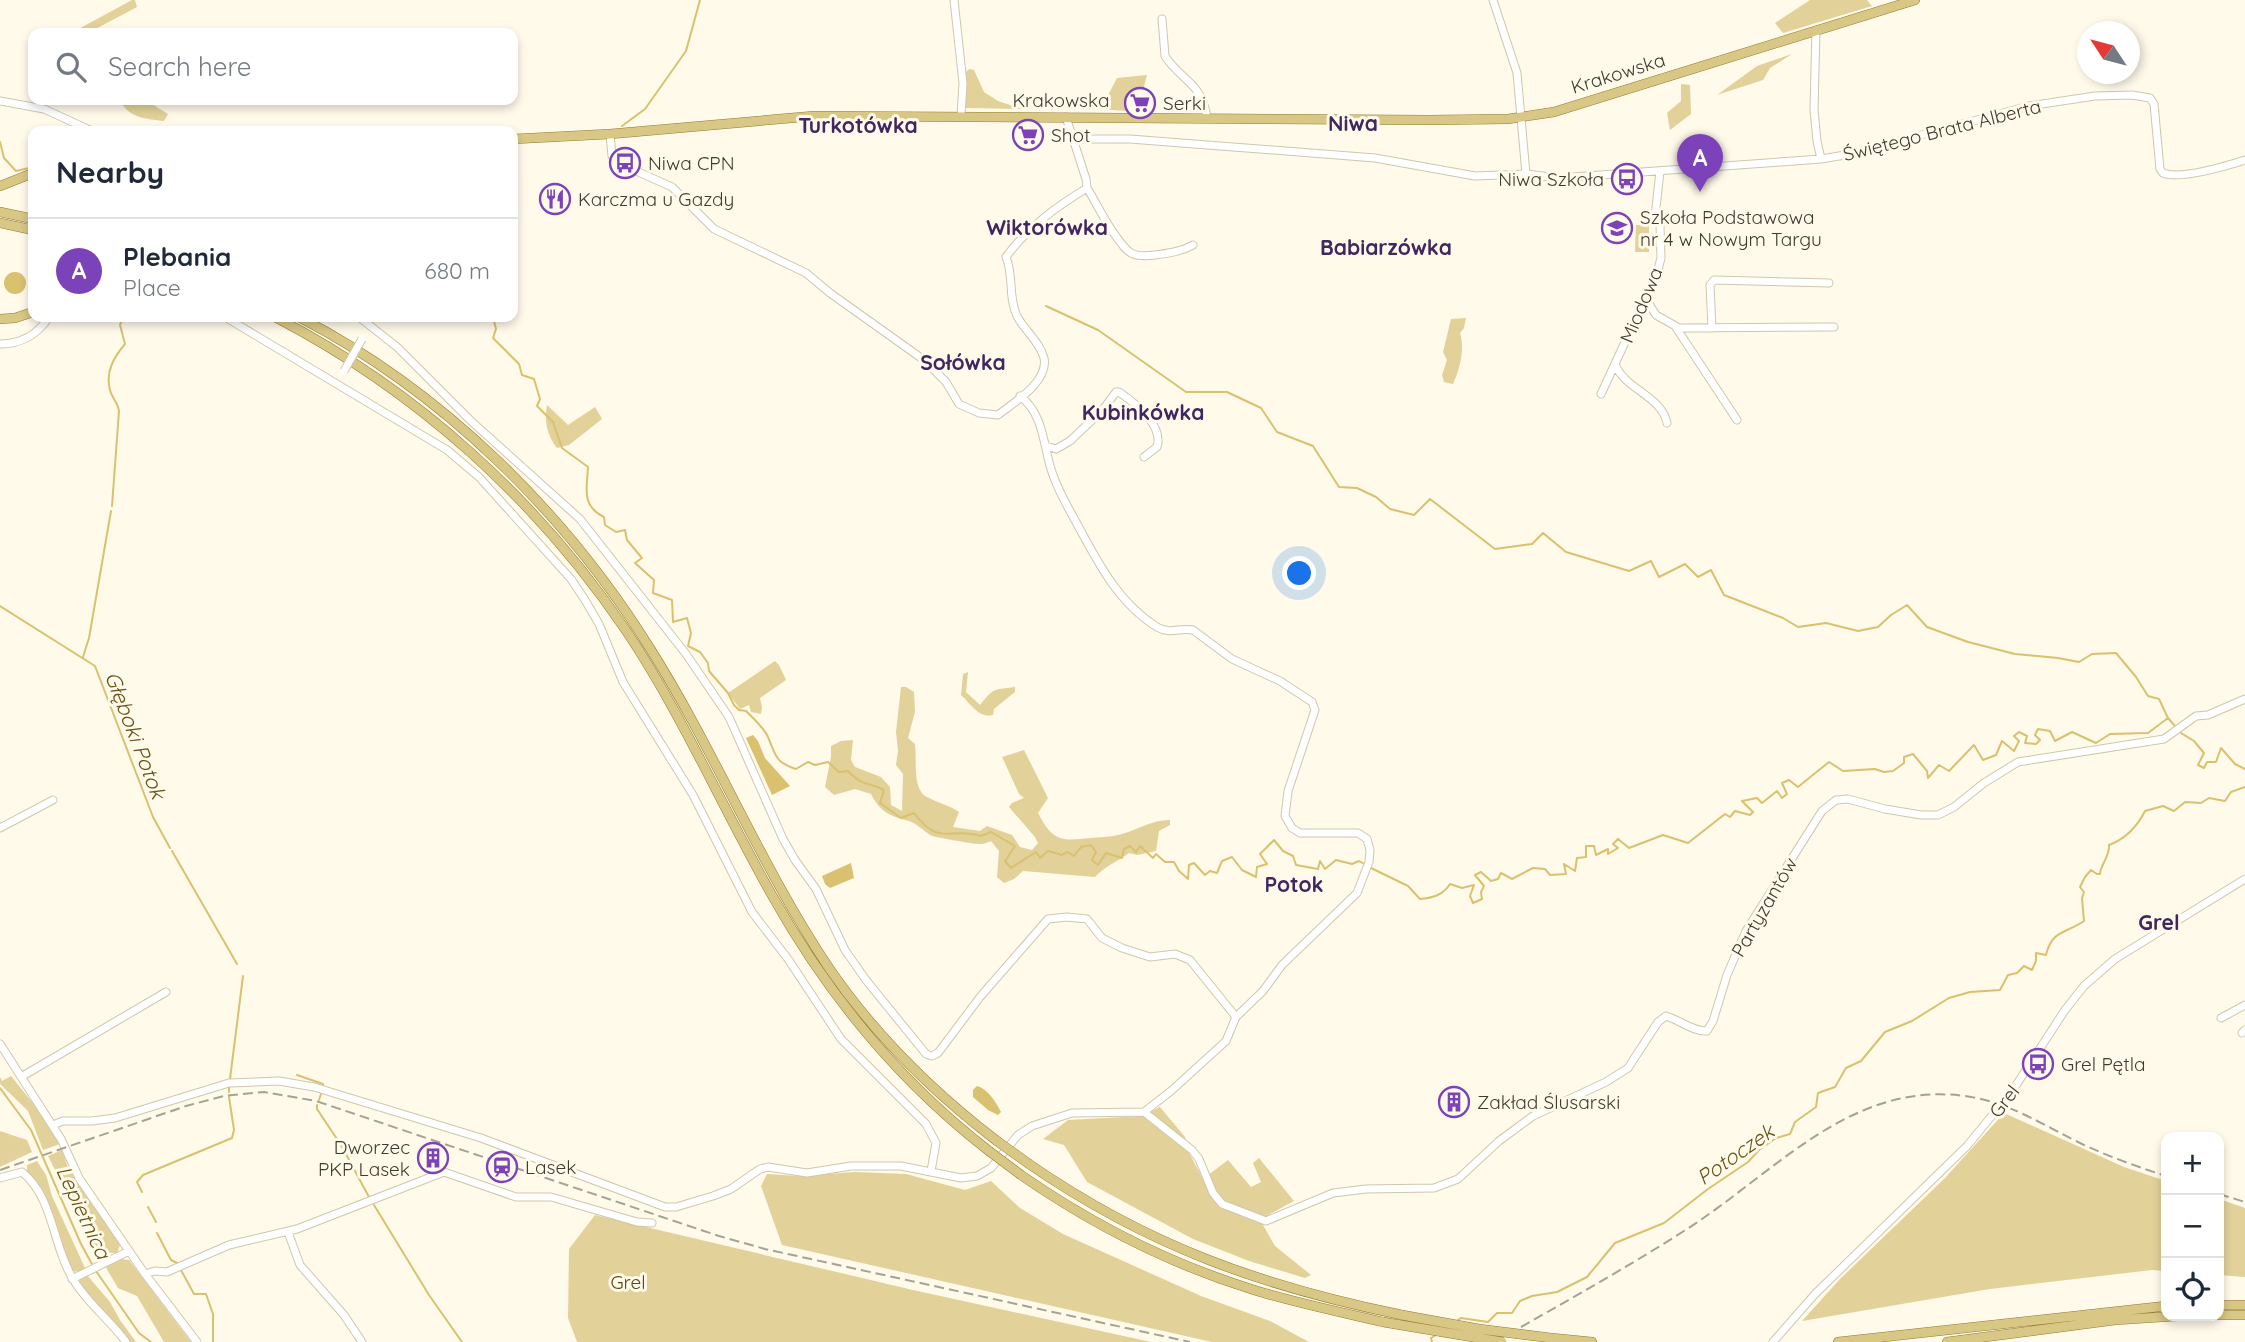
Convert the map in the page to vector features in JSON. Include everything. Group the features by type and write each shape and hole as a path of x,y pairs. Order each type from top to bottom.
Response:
{"main road":[{"name":"Krakowska","path":"518,139 610,134 814,116 1482,120 1519,118 1554,111 1915,0"},
{"path":"2,186 28,175"},
{"path":"1,216 28,219"},
{"path":"1,216 28,229"},
{"path":"0,230 28,229"},
{"path":"0,318 15,318 28,314"},
{"path":"284,322 354,363 418,409 480,462 555,538 628,633 719,793 773,898 821,974 868,1034 915,1087 989,1151 1088,1219 1177,1262 1266,1294 1383,1322 1503,1342"},
{"path":"309,322 382,368 455,424 537,501 582,553 625,608 653,652 763,857 830,969 916,1072 997,1141 1104,1213 1204,1259 1292,1289 1402,1315 1479,1329 1592,1342"},
{"path":"2224,1305 2245,1305"},
{"path":"1838,1342 2161,1307"},
{"path":"2224,1315 2245,1315"},
{"path":"1947,1342 2115,1320 2161,1317"}],"street":[{"path":"954,0 963,83 961,116"},
{"path":"1493,0 1517,73 1526,174"},
{"path":"1162,19 1165,56 1194,85 1202,97 1207,118"},
{"path":"1816,30 1814,110 1821,159"},
{"name":"Świętego Brata Alberta","path":"1073,139 1130,139 1375,158 1475,176 1526,174 1559,178 1821,159 1851,154 2029,106 2076,98 2132,95 2150,97 2154,104 2160,169 2163,173 2171,175 2245,160"},
{"path":"0,101 44,109 81,126"},
{"path":"1066,117 1087,188 1108,227 1125,250 1145,256 1181,251 1193,245"},
{"path":"72,122 77,126"},
{"path":"610,134 612,156 616,162 672,187 682,194 714,229 806,273 924,360 946,382 959,404 967,409 998,415 1041,376 1044,357 1017,315 1006,257 1020,238 1051,211 1087,188"},
{"name":"Miodowa","path":"1601,394 1657,273 1661,258 1660,226 1656,217 1661,171"},
{"path":"1712,328 1710,285 1714,280 1829,283"},
{"path":"1646,299 1656,315 1679,328 1834,327"},
{"path":"0,344 18,342 31,336 46,322"},
{"path":"233,322 437,443 462,461 570,579 599,624 623,681 692,795 752,912 789,959 841,1039 926,1124 936,1143 931,1171"},
{"path":"366,322 397,347 471,421 580,519 686,654 729,717 783,839 794,860 816,889 849,957 926,1054 932,1056 938,1053 981,997 1048,919 1087,919 1102,938 1122,948 1150,957 1175,954 1190,960 1236,1017"},
{"path":"336,383 370,325"},
{"path":"1675,326 1737,420"},
{"path":"1615,364 1620,374 1652,401 1667,418 1667,423"},
{"path":"1046,446 1056,449 1070,441 1119,391 1152,423 1158,434 1157,447 1144,457"},
{"path":"53,1125 63,1121 116,1118 229,1083 279,1081 314,1087 481,1138 665,1207 676,1207 731,1189 764,1168 807,1173 851,1166 901,1166 961,1178 977,1176 990,1168 1022,1132 1065,1115 1143,1112 1171,1091 1226,1041 1236,1017 1263,991 1282,965 1357,893 1368,866 1370,850 1367,839 1358,833 1300,834 1292,828 1285,816 1288,791 1315,710 1312,702 1280,681 1231,659 1194,630 1169,632 1157,627 1125,599 1108,581 1059,491 1041,427 1028,402 1020,396"},
{"name":"Partyzantów","path":"1143,1112 1192,1150 1199,1159 1213,1193 1222,1204 1266,1221 1333,1193 1366,1189 1434,1188 1447,1184 1458,1179 1499,1141 1533,1116 1628,1069 1657,1022 1666,1016 1700,1032 1707,1031 1746,931 1822,811 1830,803 1848,799 1885,809 1938,815 1954,807 1984,783 2018,762 2164,739 2196,716 2208,715 2245,699"},
{"path":"0,828 53,800"},
{"name":"Grel","path":"1773,1342 1815,1294 1967,1146 2013,1090 2065,1010 2094,976 2126,952 2245,879"},
{"path":"21,1077 166,992"},
{"path":"2221,1018 2245,1005"},
{"path":"0,1044 53,1125 79,1178 145,1274 197,1342"},
{"path":"0,1178 22,1172 33,1180 42,1194 72,1279 126,1342"},
{"path":"145,1274 167,1272 229,1245 288,1231 444,1172 516,1197 551,1197 637,1222 652,1223"},
{"path":"288,1231 300,1265 344,1315 362,1342"},
{"path":"72,1279 129,1251"}],"green space":[{"path":"135,0 137,7 97,28 80,28"},
{"path":"1810,0 1867,0 1872,6 1783,33 1775,23"},
{"path":"1792,54 1770,68 1763,80 1717,95 1757,66"},
{"path":"969,69 974,70 984,92 998,101 1022,109 966,108 965,73"},
{"path":"1147,75 1143,90 1127,94 1128,111 1098,109 1117,78"},
{"path":"1681,84 1690,85 1691,114 1670,130 1667,113 1681,101"},
{"path":"153,105 168,114 164,121 151,119 133,114 123,106"},
{"path":"1636,225 1649,225 1649,252 1635,252"},
{"path":"1466,318 1460,333 1462,352 1458,372 1453,384 1444,382 1442,375 1447,360 1443,352 1451,319"},
{"path":"547,405 568,425 595,407 602,419 569,445 557,448 547,428"},
{"path":"775,661 786,680 760,698 761,714 751,712 749,705 740,709 728,693"},
{"path":"968,672 966,692 980,705 994,691 1015,687 1015,692 994,709 993,715 983,715 961,695 963,674"},
{"path":"901,687 914,692 915,712 908,738 915,744 919,788 927,797 959,812 953,827 980,831 987,826 1012,835 1020,847 1032,850 1038,843 1035,837 1009,807 1024,798 1019,794 1002,757 1024,750 1048,798 1038,813 1053,834 1065,839 1111,836 1170,820 1170,825 1159,831 1156,851 1137,855 1129,853 1095,877 1023,871 1004,883 997,877 999,851 991,841 978,844 932,836 912,822 886,812 871,794 855,789 834,795 825,787 831,746 841,741 853,740 851,760 855,767 881,777 890,787 891,805 902,811 903,774 896,765 896,732"},
{"path":"11,1076 44,1117 60,1144 43,1150 28,1111 0,1084 0,1077 2,1081"},
{"path":"1160,1107 1185,1137 1188,1151 1203,1179 1228,1160 1251,1187 1261,1182 1253,1163 1259,1158 1294,1201 1268,1215 1263,1225 1275,1246 1311,1275 1305,1278 1249,1261 1193,1239 1087,1182 1064,1145 1043,1139 1068,1120 1142,1116"},
{"path":"2004,1113 2124,1167 2161,1179 2161,1271 1990,1289 1802,1321 1840,1279 1945,1178"},
{"path":"0,1131 27,1140 32,1152 0,1167"},
{"path":"62,1150 68,1168 120,1245 117,1253 97,1252 48,1156"},
{"path":"37,1161 46,1175 52,1196 85,1268 81,1272 71,1271 44,1193 27,1172 27,1165"},
{"path":"855,1172 906,1174 965,1190 991,1181 1020,1208 1063,1234 1201,1296 1270,1321 1309,1342 1212,1342 782,1245 761,1186 767,1174 799,1176"},
{"path":"2224,1201 2245,1208 2245,1277 2224,1275"},
{"name":"Grel","path":"595,1215 913,1290 1151,1342 577,1342 568,1318 569,1249"},
{"path":"121,1259 129,1260 191,1342 164,1342 137,1296 118,1288 105,1266"},
{"path":"87,1275 110,1302 136,1342 128,1342 80,1286 79,1280"}],"shaded area":[{"path":"15,272 23,275 26,283 23,291 15,294 7,291 4,283 7,275"},
{"path":"753,735 765,758 790,786 772,795 746,738"},
{"path":"851,863 854,878 830,888 825,884 822,876"},
{"path":"977,1086 994,1100 1001,1112 998,1115 973,1097 973,1090"}],"waterway":[{"path":"622,126 645,109 686,51 700,0"},
{"name":"Głęboki Potok","path":"0,142 4,158 16,171 28,168"},
{"path":"1046,306 1098,330 1186,392 1227,392 1261,408 1277,432 1313,446 1339,487 1357,488 1376,497 1390,509 1414,515 1430,499 1495,549 1532,544 1543,533 1566,552 1629,571 1651,561 1659,577 1685,564 1698,577 1711,570 1724,595 1783,618 1798,627 1826,623 1858,631 1878,627 1907,605 1927,627 1968,642 2015,654 2079,662 2092,654 2116,653 2148,696 2159,699 2175,726"},
{"name":"Głęboki Potok","path":"112,506 119,411 110,390 109,377 114,360 125,344 121,322"},
{"path":"494,322 496,329 493,338 519,364 522,375 534,379 540,399 537,406 553,422 562,448 588,467 587,496 592,508 604,517 605,525 616,532 625,530 627,540 642,558 635,563 654,580 653,593 672,600 673,622 687,618 691,633 688,646 700,652 708,663 709,671 728,693 734,705 739,710 746,711 761,727 777,758 784,764 796,769 808,762 815,765 828,762 839,772 848,771 861,781 884,790 880,803 901,818 914,813 923,824 938,833 981,836 991,832 1015,846 1005,861 1011,868 1036,852 1040,858 1048,851 1062,855 1067,852 1074,856 1081,847 1091,845 1096,852 1092,860 1098,865 1106,853 1122,858 1124,849 1130,846 1136,852 1140,846 1153,858 1156,854 1165,862 1174,862 1188,879 1189,865 1194,863 1205,875 1210,871 1217,873 1222,861 1232,857 1242,870 1256,877 1257,867 1267,864 1260,854 1274,840 1283,851 1293,856 1296,865 1318,869 1320,861 1325,869 1336,860 1352,864 1359,861 1366,865"},
{"name":"Głęboki Potok","path":"83,657 89,638 111,511"},
{"name":"Głęboki Potok","path":"0,606 95,666 153,817 170,848"},
{"path":"1371,868 1408,886 1420,899 1437,895 1450,884 1462,888 1474,885 1470,896 1473,903 1482,899 1484,886 1475,875 1481,872 1491,881 1498,879 1501,873 1512,879 1533,868 1545,869 1550,875 1566,874 1564,864 1575,871 1577,858 1586,857 1586,846 1594,846 1596,855 1608,849 1608,854 1618,848 1613,844 1618,839 1629,848 1663,835 1688,843 1725,814 1730,817 1735,811 1750,815 1753,812 1742,801 1757,798 1762,803 1777,791 1782,798 1787,794 1782,783 1789,780 1798,787 1829,762 1843,771 1875,769 1884,772 1893,771 1904,763 1904,757 1913,754 1927,771 1928,778 1939,765 1949,771 1974,745 1983,760 1996,755 2002,741 2014,751 2019,741 2014,736 2019,732 2027,736 2025,743 2036,744 2040,740 2035,735 2038,729 2050,731 2055,741 2072,732 2096,743 2110,734 2148,733 2168,718"},
{"path":"2181,733 2194,741 2204,753 2198,765 2204,768 2207,762 2216,762 2221,748 2235,764 2245,769"},
{"name":"Potoczek","path":"1455,1322 1461,1318 1488,1322 1497,1313 1512,1313 1520,1301 1557,1292 1587,1277 1615,1243 1664,1223 1748,1162 1759,1150 1776,1138 1790,1134 1795,1122 1816,1107 1818,1093 1835,1087 1846,1068 1861,1061 1885,1032 1912,1021 1949,998 1970,992 2000,990 2008,975 2017,973 2024,966 2032,970 2036,953 2046,955 2056,937 2084,921 2084,892 2080,887 2085,877 2091,870 2100,874 2109,845 2130,832 2145,811 2163,806 2174,811 2185,802 2201,803 2209,798 2225,801 2231,792 2245,787"},
{"name":"Głęboki Potok","path":"172,851 237,964"},
{"name":"Głęboki Potok","path":"230,1079 243,976"},
{"path":"297,1075 323,1086"},
{"name":"Głęboki Potok","path":"229,1087 229,1092"},
{"name":"Lepietnica","path":"0,1088 31,1130 93,1266"},
{"path":"319,1100 321,1094"},
{"name":"Głęboki Potok","path":"142,1192 137,1182 143,1175 232,1138 234,1130 229,1097"},
{"path":"317,1105 369,1197"},
{"path":"374,1205 429,1295 462,1342"},
{"name":"Głęboki Potok","path":"148,1207 156,1222"},
{"name":"Głęboki Potok","path":"157,1233 171,1260 177,1263"},
{"name":"Głęboki Potok","path":"181,1270 194,1294 206,1294 213,1314 213,1342"},
{"name":"Lepietnica","path":"96,1271 139,1333 151,1342"},
{"name":"Potoczek","path":"1432,1342 1431,1338 1436,1335"}],"railway":[{"path":"0,1170 186,1106 224,1096 264,1092 316,1101 765,1249 1190,1342"},
{"path":"1495,1342 1687,1229 1818,1134 1853,1115 1890,1101 1929,1095 1986,1100 2014,1110 2103,1153 2161,1174"},
{"path":"2222,1195 2245,1202"}],"place":[{"name":"Serki","path":"1140,103"},
{"name":"Shot","path":"1028,135"},
{"name":"Niwa CPN","path":"625,163"},
{"name":"Niwa Szkoła","path":"1627,179"},
{"name":"Plebania","path":"1700,192"},
{"name":"Karczma u Gazdy","path":"555,199"},
{"name":"Szkoła Podstawowa nr 4 w Nowym Targu","path":"1617,228"},
{"name":"Grel Pętla","path":"2038,1064"},
{"name":"Zakład Ślusarski","path":"1454,1102"},
{"name":"Dworzec PKP Lasek","path":"433,1158"},
{"name":"Lasek","path":"502,1167"}],"district":[{"name":"Niwa","path":"1353,123"},
{"name":"Turkotówka","path":"858,125"},
{"name":"Wiktorówka","path":"1047,227"},
{"name":"Babiarzówka","path":"1386,247"},
{"name":"Sołówka","path":"963,362"},
{"name":"Kubinkówka","path":"1143,412"},
{"name":"Potok","path":"1294,884"},
{"name":"Grel","path":"2159,922"}]}
